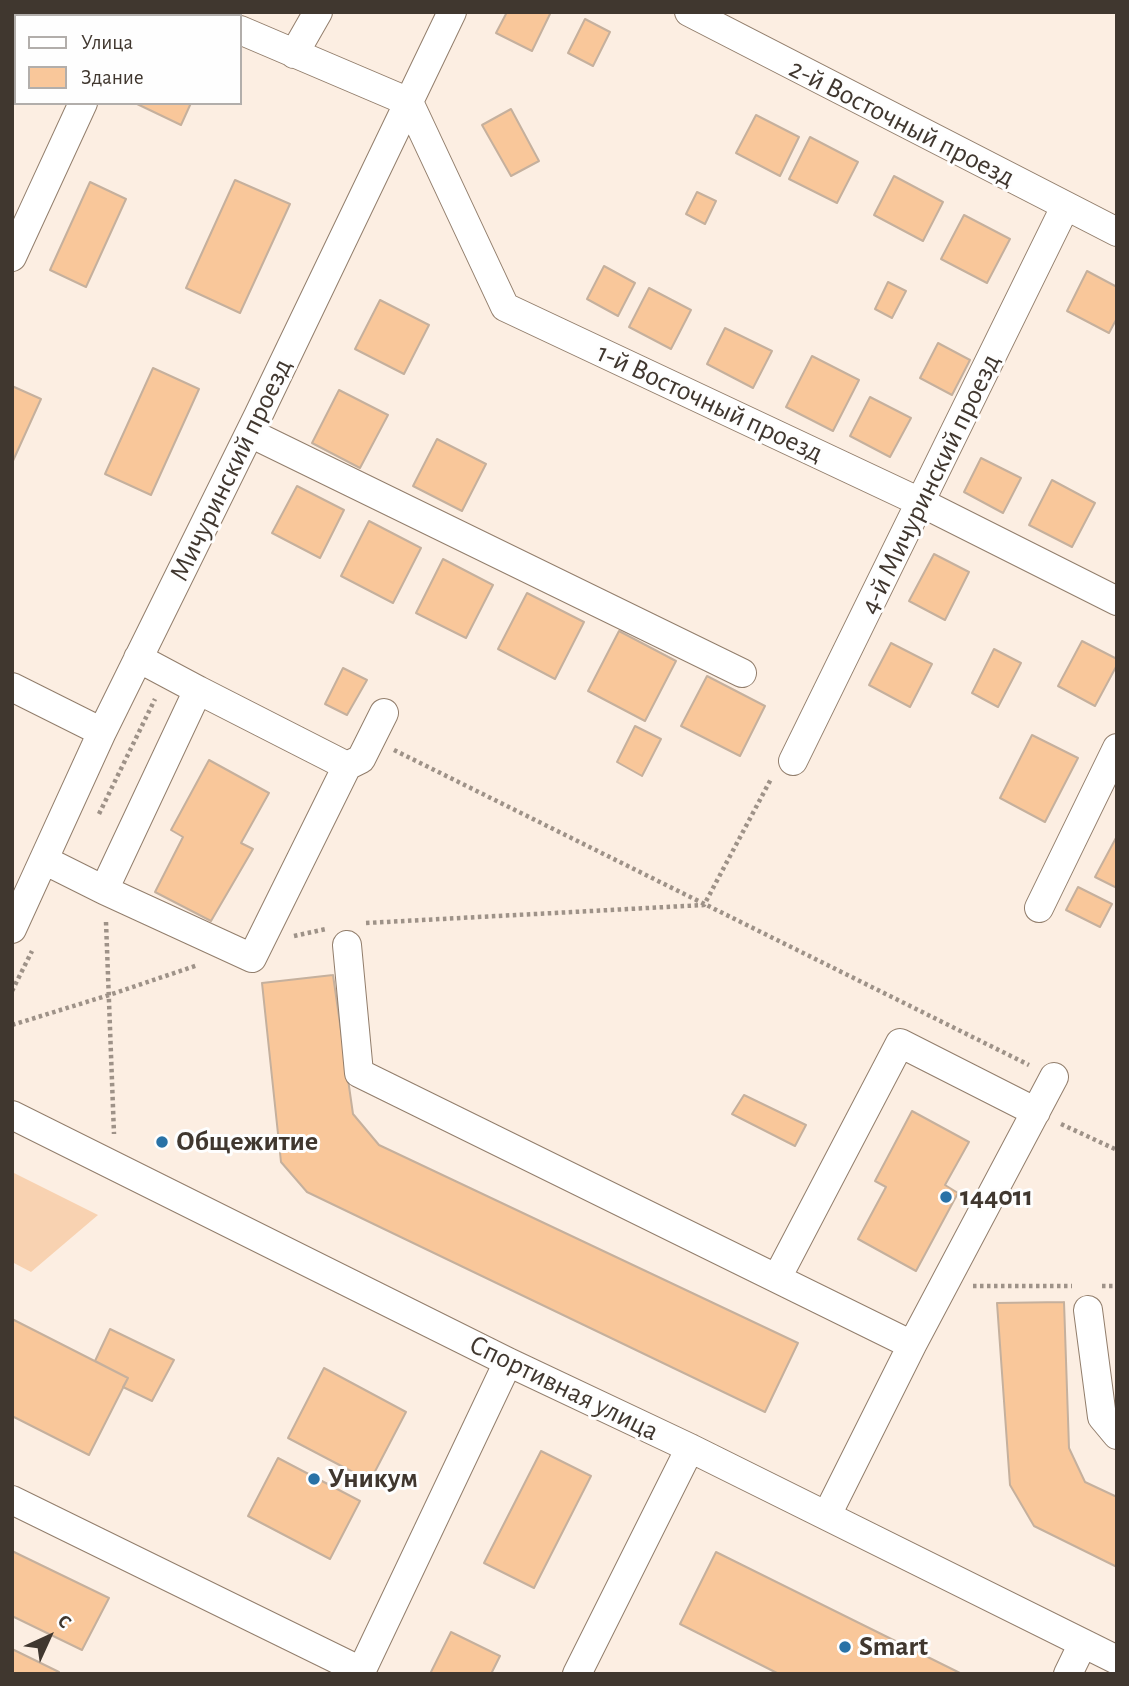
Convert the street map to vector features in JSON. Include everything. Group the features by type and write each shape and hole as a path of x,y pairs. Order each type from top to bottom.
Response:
{"street":[{"path":"293,54 317,12"},
{"name":"Мичуринский проезд","path":"12,929 138,657 250,433 453,12"},
{"name":"2-й Восточный проезд","path":"689,12 1117,232"},
{"path":"242,31 409,102"},
{"name":"1-й Восточный проезд","path":"409,102 505,307 922,503 1117,601"},
{"path":"12,257 82,105"},
{"name":"4-й Мичуринский проезд","path":"793,761 1065,207"},
{"path":"250,433 742,673"},
{"path":"138,657 347,766"},
{"path":"12,687 102,732"},
{"path":"104,890 198,690"},
{"path":"44,860 104,890 248,948 347,766 361,760 384,713"},
{"path":"1039,908 1117,748"},
{"path":"346,932 359,1073 912,1345"},
{"path":"778,1278 900,1043 1036,1112"},
{"path":"827,1516 912,1345 1054,1077"},
{"name":"Спортивная улица","path":"12,1115 508,1363 690,1448 1117,1660"},
{"path":"1085,1294 1102,1417 1117,1435"},
{"path":"12,1500 361,1672 508,1363"},
{"path":"577,1674 690,1448"},
{"path":"1068,1674 1083,1643"}],"path":[{"path":"371,739 1054,1077"},
{"path":"704,905 776,770 793,761"},
{"path":"104,890 114,1134"},
{"path":"12,1025 248,948 346,932 704,905"},
{"path":"1036,1112 1117,1150"},
{"path":"944,1286 1085,1294 1117,1286"}],"shaded area":[{"path":"12,1172 98,1215 31,1272 12,1262"}],"building":[{"path":"57,12 60,14 20,14"},
{"path":"507,12 550,14 532,51 496,33"},
{"path":"585,19 610,32 593,66 568,53"},
{"path":"139,105 190,105 181,125"},
{"path":"511,109 539,161 511,176 482,125"},
{"path":"756,115 799,137 780,176 736,153"},
{"path":"810,137 858,162 837,203 789,179"},
{"path":"894,176 943,202 923,241 874,215"},
{"path":"235,180 290,204 240,313 186,288"},
{"path":"90,182 126,199 86,287 50,270"},
{"path":"697,192 716,201 705,224 686,214"},
{"path":"964,215 1010,239 987,283 941,259"},
{"path":"604,266 635,283 618,316 587,299"},
{"path":"1087,271 1117,287 1117,318 1109,333 1067,311"},
{"path":"888,282 906,291 892,318 875,309"},
{"path":"649,288 691,310 671,349 629,327"},
{"path":"380,300 429,325 404,374 355,349"},
{"path":"725,328 772,351 753,388 707,364"},
{"path":"938,343 970,360 952,395 920,378"},
{"path":"812,356 859,380 833,431 786,407"},
{"path":"153,368 199,389 151,495 105,474"},
{"path":"12,386 41,399 12,463"},
{"path":"339,390 388,415 360,468 312,443"},
{"path":"870,397 911,418 890,457 850,436"},
{"path":"437,439 486,464 462,511 413,486"},
{"path":"981,458 1021,478 1003,513 964,492"},
{"path":"1052,480 1095,503 1072,547 1029,525"},
{"path":"297,486 344,510 320,558 272,533"},
{"path":"369,521 421,548 393,603 341,576"},
{"path":"934,554 969,572 945,620 909,601"},
{"path":"443,559 493,585 466,638 416,613"},
{"path":"527,593 584,622 555,679 498,649"},
{"path":"619,631 676,661 645,721 588,691"},
{"path":"1082,641 1117,659 1117,665 1095,706 1058,686"},
{"path":"891,643 932,664 910,707 869,685"},
{"path":"994,649 1021,663 998,707 972,693"},
{"path":"343,668 367,680 347,715 325,704"},
{"path":"707,676 765,706 740,756 681,726"},
{"path":"635,726 661,739 642,776 617,762"},
{"path":"1032,735 1078,758 1045,822 1000,798"},
{"path":"209,760 269,793 241,843 253,849 211,921 155,892 183,837 171,830"},
{"path":"1117,836 1117,888 1095,877"},
{"path":"1078,887 1112,904 1100,927 1066,910"},
{"path":"333,975 353,1114 379,1145 798,1343 765,1412 307,1192 281,1162 262,983"},
{"path":"744,1095 806,1125 795,1146 732,1114"},
{"path":"912,1111 969,1142 945,1185 958,1193 916,1271 858,1239 886,1187 875,1181"},
{"path":"1064,1302 1069,1448 1085,1482 1117,1497 1117,1567 1034,1526 1010,1485 997,1303"},
{"path":"12,1319 128,1378 89,1455 12,1416"},
{"path":"110,1329 174,1360 152,1401 123,1387 128,1378 95,1361"},
{"path":"324,1368 406,1412 370,1481 288,1438"},
{"path":"541,1451 591,1476 534,1588 484,1563"},
{"path":"278,1458 360,1501 330,1559 248,1516"},
{"path":"12,1551 109,1598 82,1650 12,1616"},
{"path":"716,1552 962,1674 779,1674 680,1624"},
{"path":"451,1632 500,1656 491,1674 430,1674"},
{"path":"12,1649 59,1672 58,1674 12,1674"}],"place":[{"name":"Общежитие","path":"162,1142"},
{"name":"144011","path":"946,1197"},
{"name":"Уникум","path":"314,1479"},
{"name":"Smart","path":"845,1647"}]}
